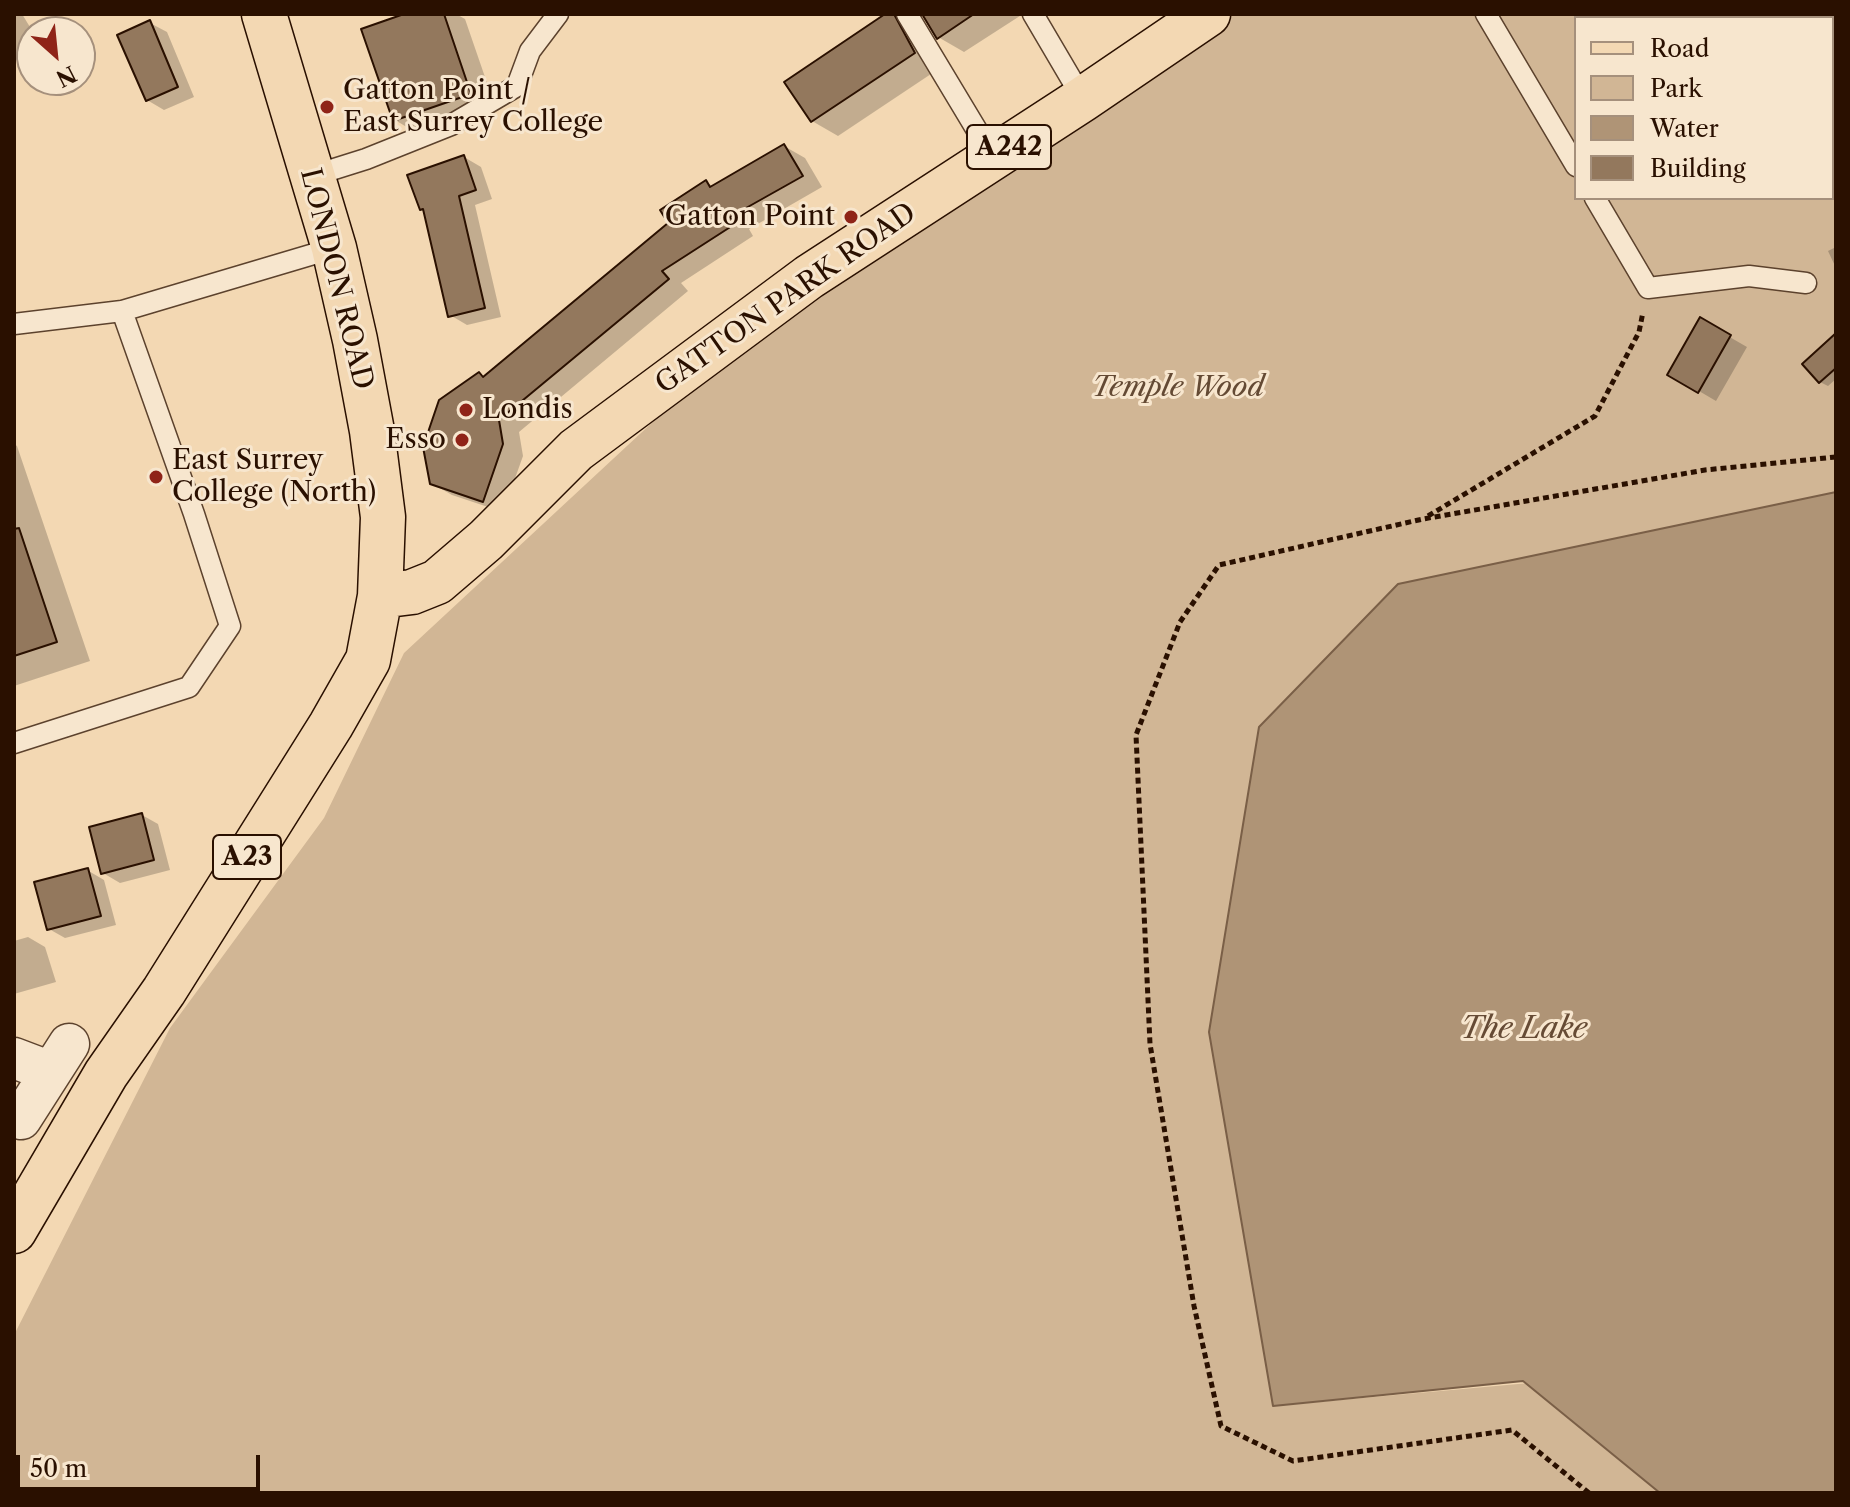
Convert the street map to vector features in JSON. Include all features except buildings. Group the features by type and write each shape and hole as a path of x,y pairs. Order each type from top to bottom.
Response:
{"main road":[{"name":"LONDON ROAD","path":"264,14 334,248 355,340 372,431 383,517 380,596"},
{"name":"GATTON PARK ROAD","path":"380,596 412,592 437,582 486,540 576,450 809,277 1208,14"},
{"name":"A23","path":"14,1231 106,1074 164,991 331,725 368,660 380,596"}],"street":[{"path":"14,1058 60,1058 21,1119"}],"lane":[{"path":"312,176 366,159 451,125 517,86 530,51 558,14"},
{"path":"907,14 993,157"},
{"path":"1033,14 1083,99"},
{"path":"1486,14 1574,163"},
{"path":"1596,200 1648,288 1749,276 1806,283"},
{"path":"14,324 122,311 334,248"},
{"path":"14,743 189,687 230,626 122,311"}],"path":[{"path":"1423,519 1595,416 1639,332 1648,288"},
{"path":"1589,1493 1512,1430 1293,1461 1221,1426 1194,1306 1150,1044 1136,735 1180,622 1219,565 1423,519 1705,470 1836,457"}],"green space":[{"name":"Temple Wood","path":"1205,14 1836,14 1836,492 1398,584 1259,727 1209,1032 1274,1406 1529,1383 1661,1493 14,1493 14,1335 170,1028 324,818 404,653 809,277"}],"water":[{"name":"The Lake","path":"1836,492 1836,1493 1660,1493 1523,1381 1273,1406 1209,1032 1259,727 1398,584"}],"place":[{"name":"Gatton Point / East Surrey College","path":"327,107"},
{"name":"Gatton Point","path":"851,217"},
{"name":"Londis","path":"466,410"},
{"name":"Esso","path":"462,440"},
{"name":"East Surrey College (North)","path":"156,477"}]}
